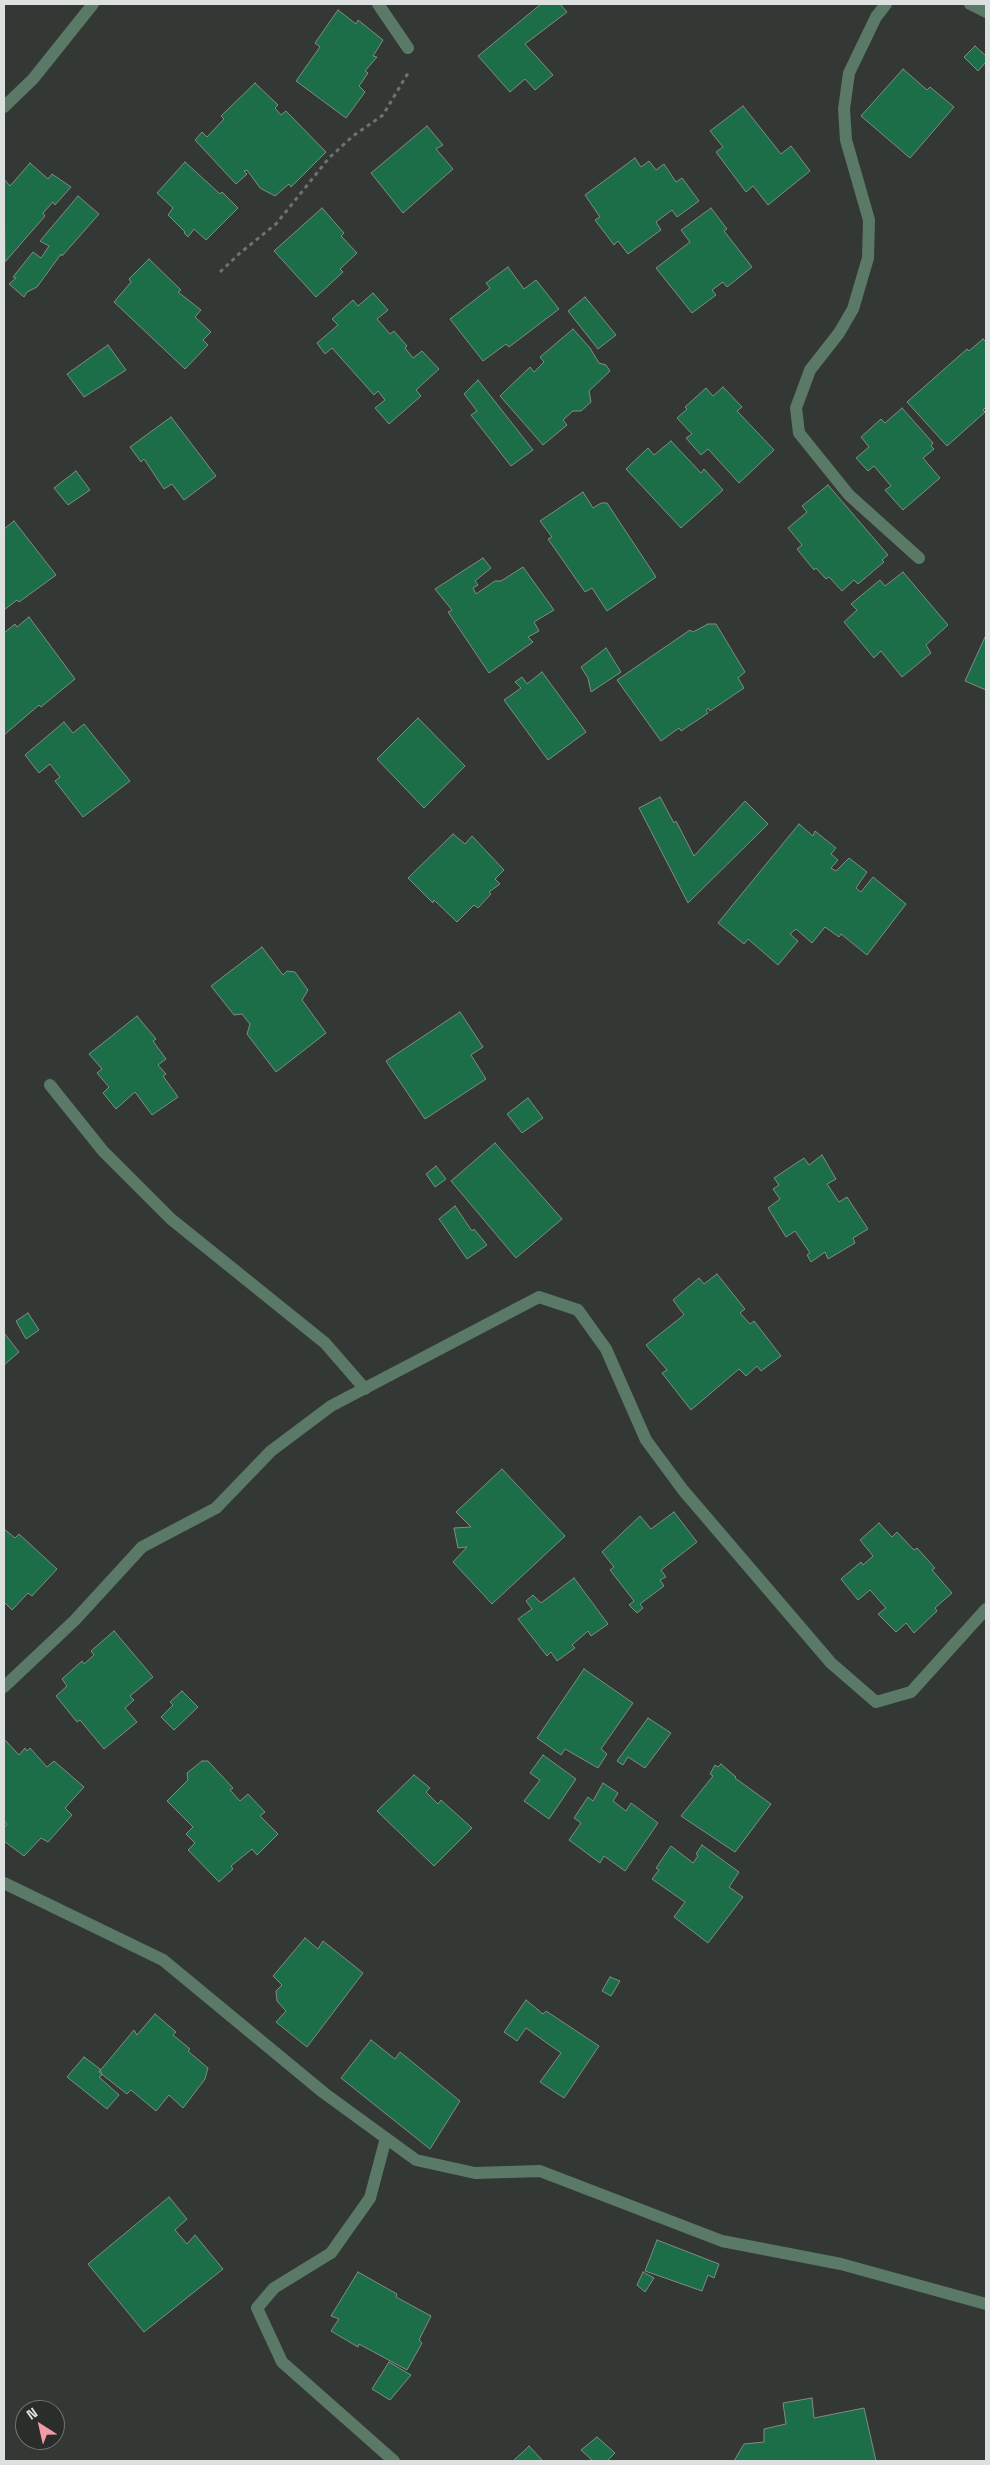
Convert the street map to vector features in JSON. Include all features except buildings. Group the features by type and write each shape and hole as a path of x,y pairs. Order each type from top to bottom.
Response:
{"street":[{"path":"4,107 32,79 93,4"},
{"path":"378,4 408,48"},
{"path":"886,4 876,17 849,73 844,110 846,140 869,220 868,258 853,309 839,333 810,370 796,408 800,433 849,495 919,558"},
{"path":"970,4 986,12"},
{"path":"50,1085 103,1151 171,1219 325,1343 365,1389"},
{"path":"4,1688 75,1620 142,1547 216,1508 271,1451 331,1406 539,1297 578,1310 606,1349 646,1440 683,1490 830,1663 876,1702 911,1692 986,1608"},
{"path":"4,1883 163,1960 324,2092 416,2160 475,2172 540,2170 722,2241 841,2264 986,2304"},
{"path":"386,2138 370,2198 331,2253 274,2288 257,2308 282,2362 394,2461"}],"path":[{"path":"220,272 276,224 329,158 353,136 383,114 408,76 408,48"}]}
